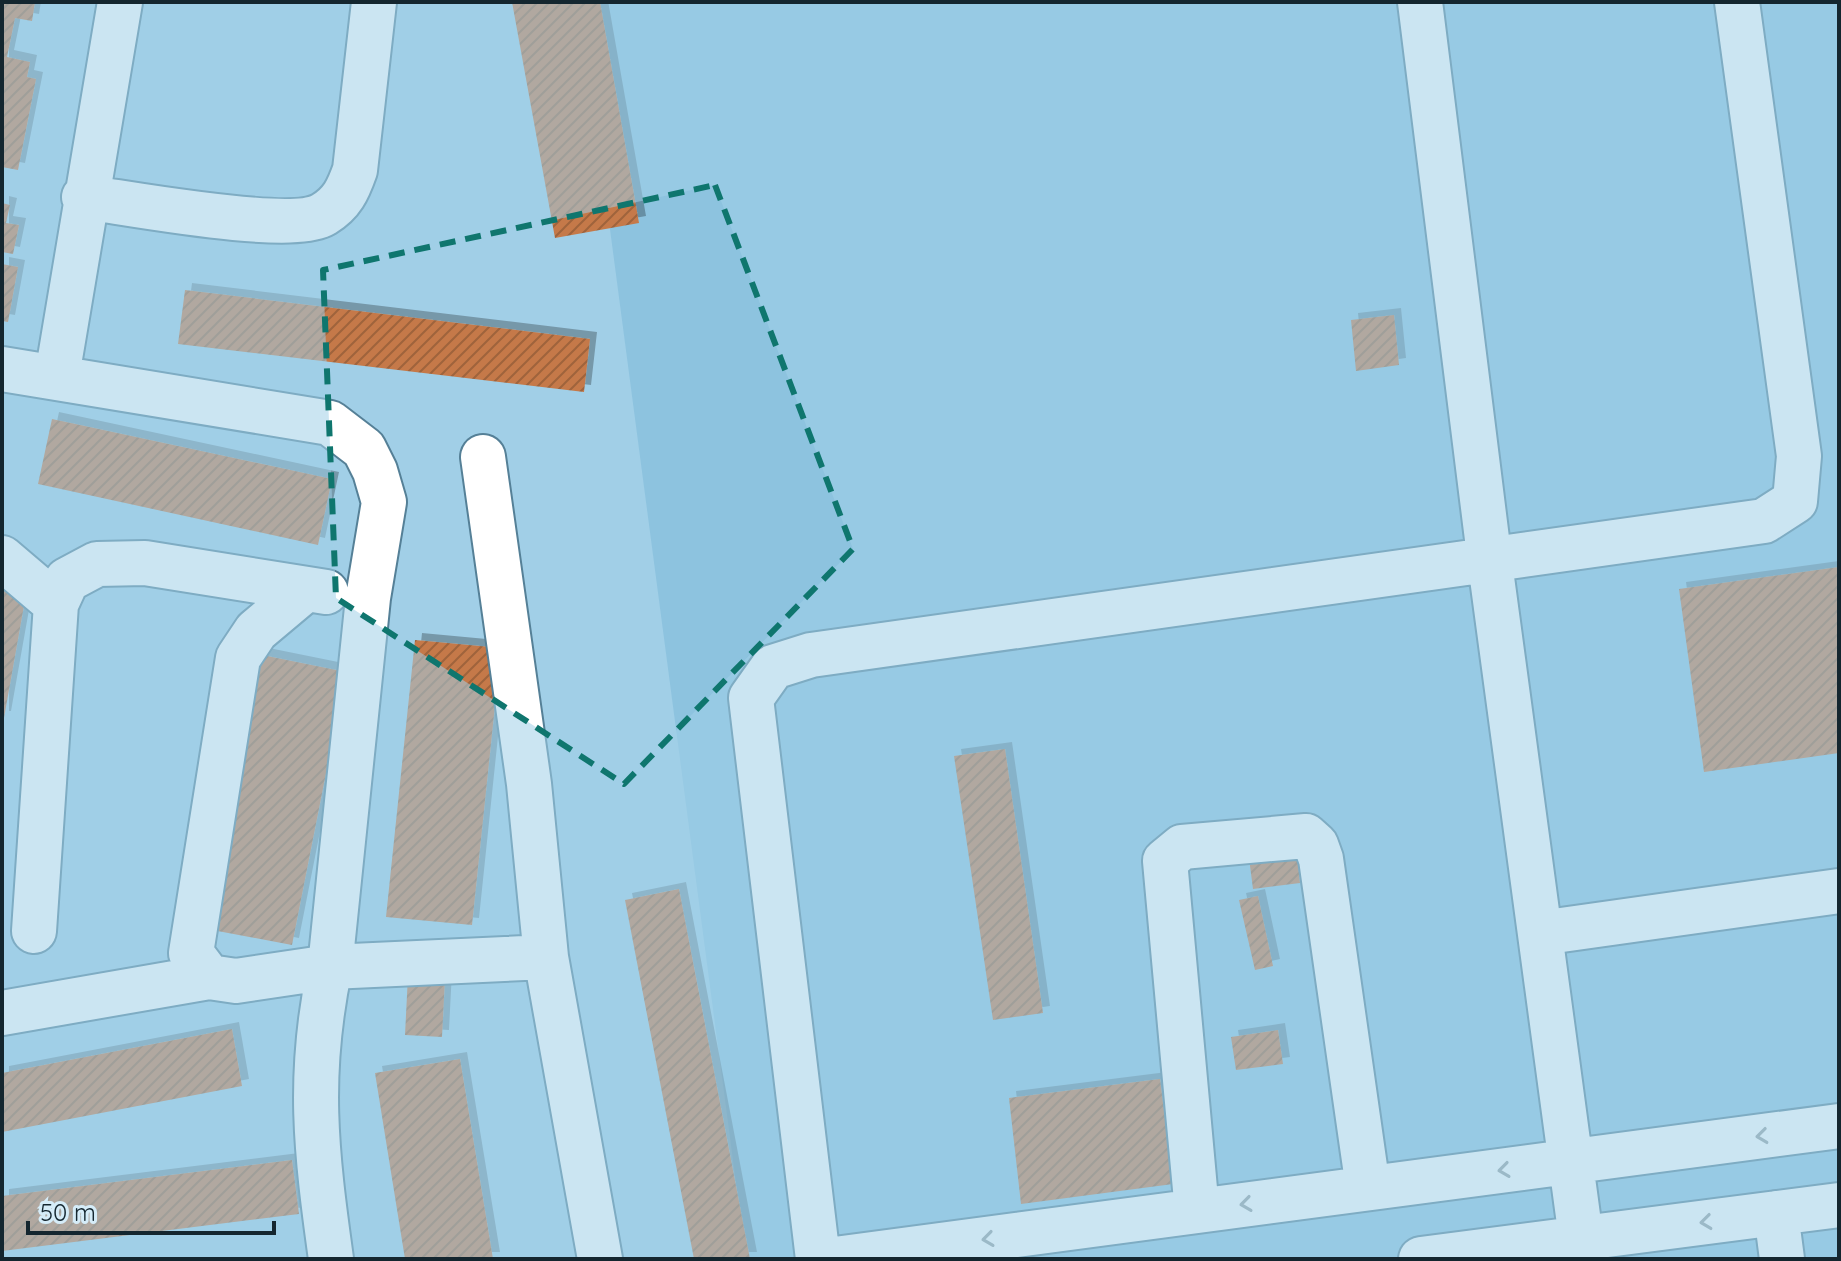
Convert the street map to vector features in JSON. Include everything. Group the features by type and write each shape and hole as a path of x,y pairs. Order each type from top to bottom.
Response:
{"street":[{"path":"57,376 84,197 120,2"},
{"path":"84,197 283,222 321,216 346,197 355,170 374,2"},
{"path":"1420,2 1490,563 1581,1238"},
{"path":"818,1259 751,698 773,667 811,655 1490,563 1764,521 1795,501 1799,456 1737,2"},
{"path":"2,369 330,423 347,433 370,460 384,502 368,598 330,967 318,1025 314,1120 331,1259"},
{"path":"483,457 529,784 546,957 600,1259"},
{"path":"2,558 56,604"},
{"path":"34,931 56,604 67,580 97,564 145,563 368,598"},
{"path":"209,977 191,953 238,658 256,631 306,589"},
{"path":"1197,1211 1165,861 1182,847 1306,836 1316,845 1321,859 1368,1188"},
{"path":"1540,933 1839,891"},
{"path":"2,1013 209,977 236,981 330,967 546,957"},
{"path":"835,1259 1839,1126"},
{"path":"1421,1259 1839,1205"},
{"path":"1776,1213 1782,1259"}],"highlighted area":[{"path":"715,185 853,549 624,784 336,598 323,270"}],"shaded area":[{"path":"580,2 1839,2 1839,1259 746,1259"}],"building":[{"path":"2,2 35,2 32,21 15,18 7,57 30,62 27,77 36,79 18,170 2,167"},
{"path":"512,2 600,2 639,223 555,238"},
{"path":"2,203 10,205 6,223 19,225 13,254 2,252"},
{"path":"2,264 18,267 8,322 2,321"},
{"path":"185,290 590,339 584,392 178,344"},
{"path":"1394,315 1399,365 1356,371 1351,320"},
{"path":"52,419 332,479 318,545 38,484"},
{"path":"1839,567 1839,753 1704,772 1679,589"},
{"path":"2,579 28,583 4,718 2,718"},
{"path":"415,640 501,648 472,925 386,917"},
{"path":"262,655 346,672 292,945 207,929"},
{"path":"1005,749 1043,1013 993,1020 954,756"},
{"path":"1297,853 1300,883 1253,889 1249,858"},
{"path":"679,889 750,1259 694,1259 625,900"},
{"path":"1258,896 1273,966 1255,970 1239,900"},
{"path":"408,975 445,978 442,1037 405,1035"},
{"path":"232,1029 242,1086 2,1132 2,1073"},
{"path":"1278,1030 1283,1064 1236,1070 1231,1037"},
{"path":"460,1059 493,1259 405,1259 375,1073"},
{"path":"1160,1079 1173,1184 1021,1204 1009,1098"},
{"path":"292,1160 299,1214 2,1251 2,1196"}]}
